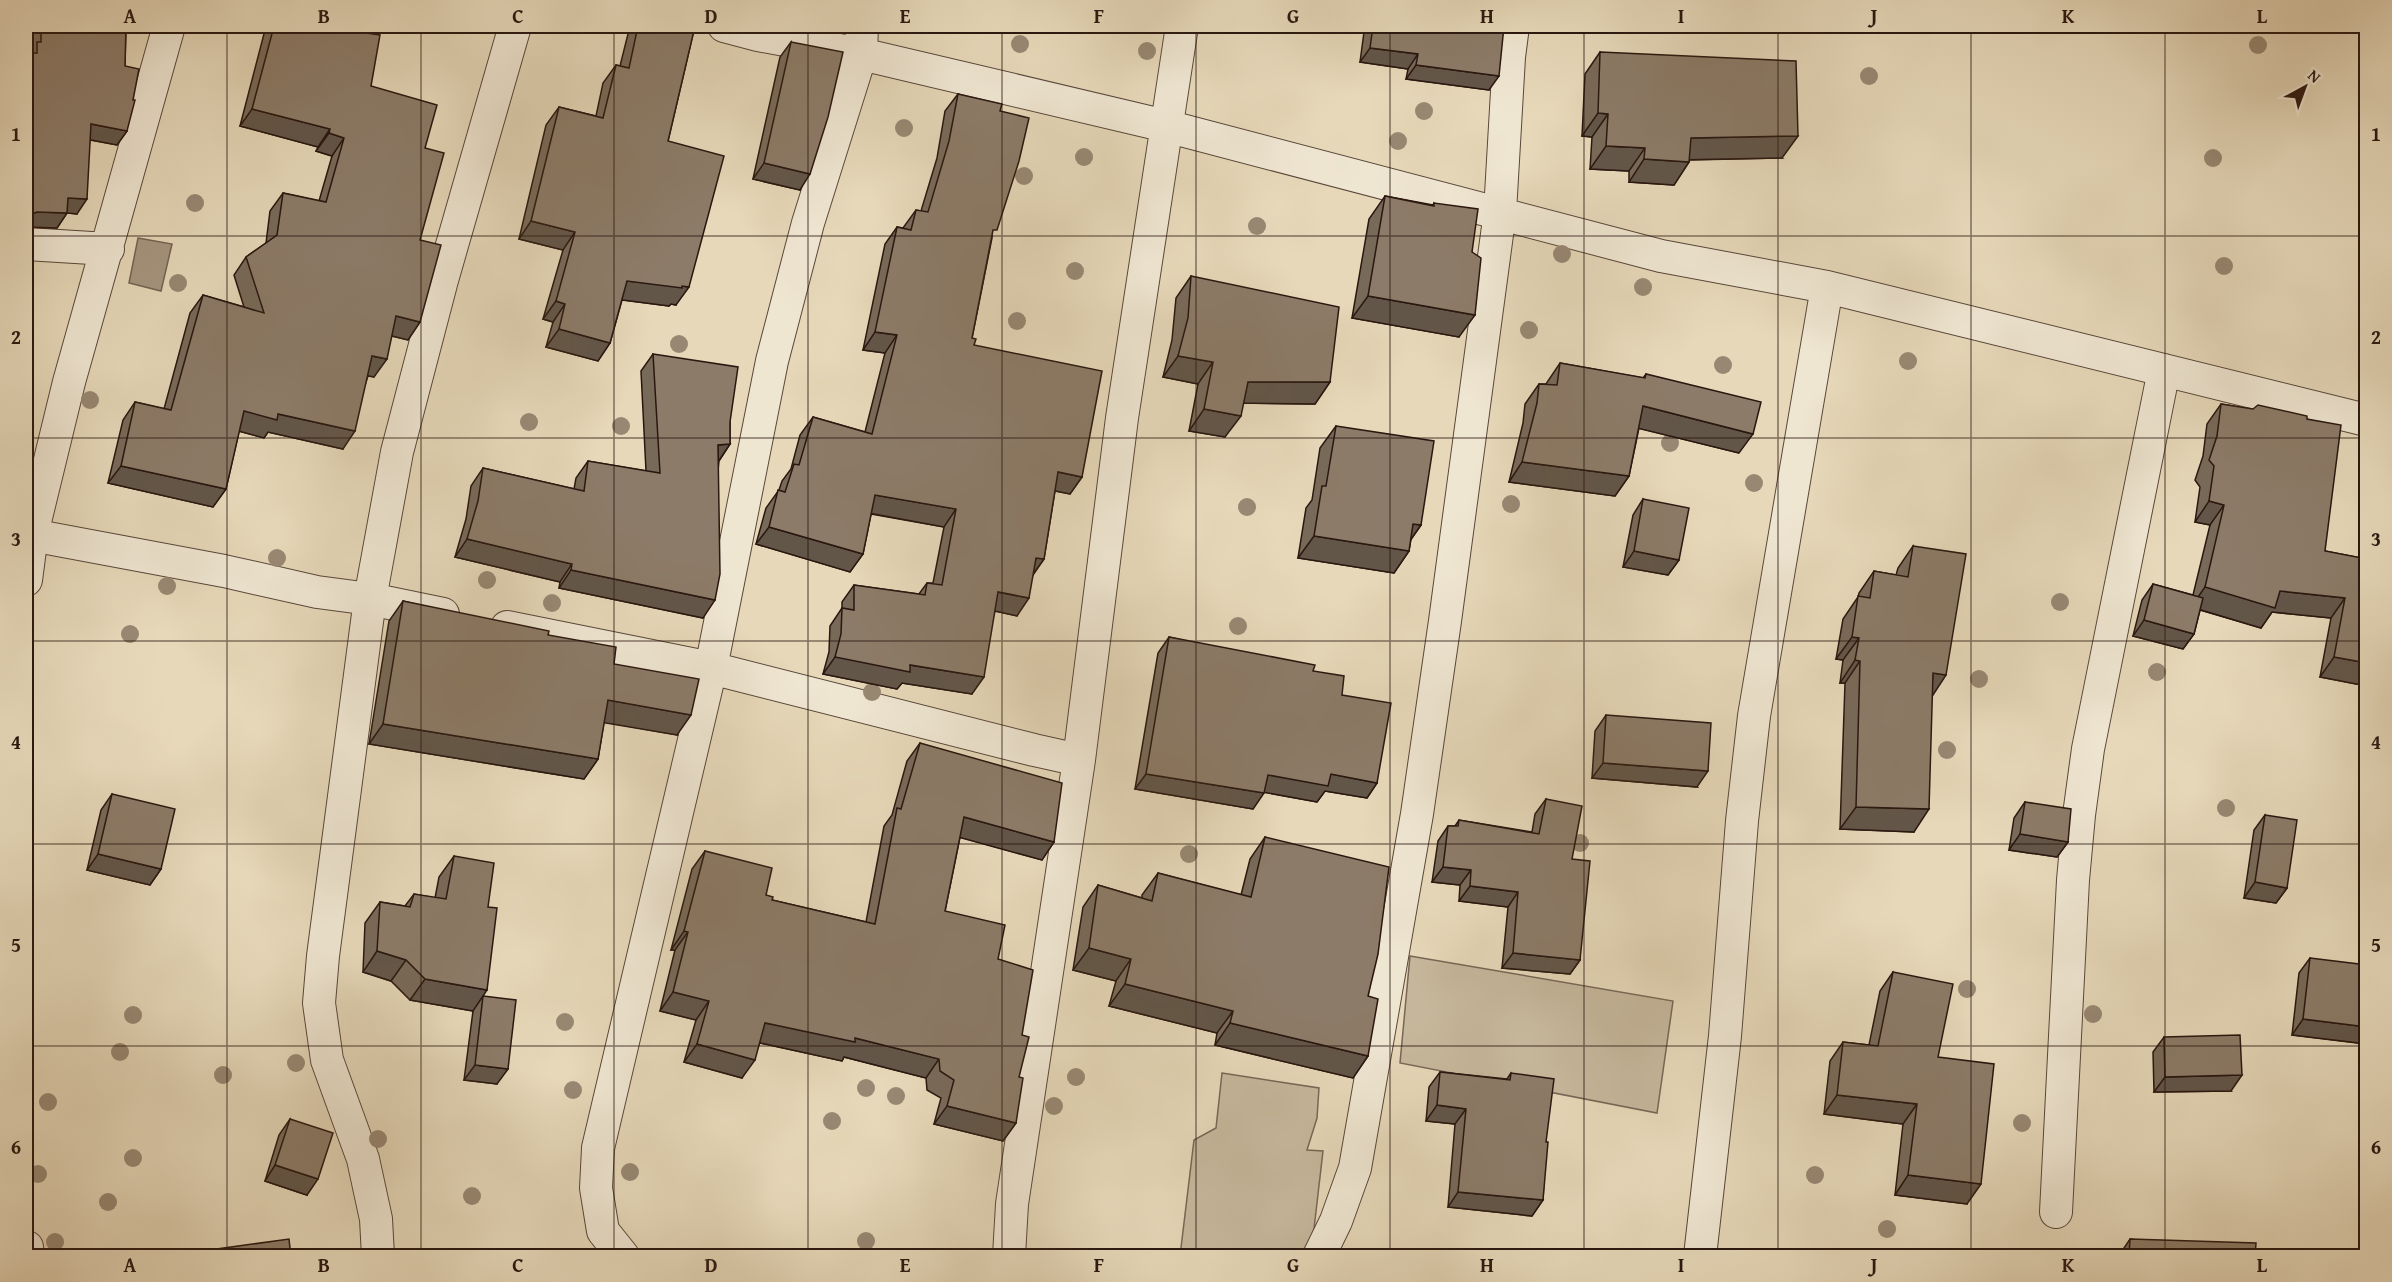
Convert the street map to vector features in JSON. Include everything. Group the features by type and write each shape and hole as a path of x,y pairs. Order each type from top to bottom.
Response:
{"street":[{"path":"26,580 29,534 69,382 169,26"},
{"path":"378,1257 376,1219 363,1159 327,1060 319,1003 370,599 397,452 421,355 515,26"},
{"path":"724,26 758,34 861,40 1166,126 1661,256 1827,287 2367,420"},
{"path":"1009,1257 1012,1204 1078,760 1122,418 1182,26"},
{"path":"1319,1257 1336,1221 1355,1167 1415,825 1500,212 1509,57 1513,26"},
{"path":"622,1257 603,1231 596,1188 598,1148 711,668 772,361 808,223 861,40"},
{"path":"26,244 108,249"},
{"path":"1700,1257 1725,1036 1742,821 1754,716 1827,287"},
{"path":"2056,1212 2073,880 2079,815 2088,749 2164,370"},
{"path":"29,534 224,571 317,592 370,599 711,668 1078,760"}],"shaded area":[{"path":"138,238 172,244 161,291 129,283"},
{"path":"1410,956 1673,1001 1657,1113 1400,1063"},
{"path":"1222,1073 1319,1088 1317,1118 1307,1150 1323,1151 1312,1246 1308,1256 1180,1256 1194,1140 1216,1128"}],"building":[{"path":"41,26 126,26 125,66 139,69 133,100 135,100 127,131 91,124 87,199 68,198 67,213 37,212 26,216 26,53 37,53 37,42 41,42"},
{"path":"274,26 333,26 333,28 380,35 371,86 437,105 425,148 444,153 420,240 441,245 420,322 396,316 387,359 372,356 355,431 278,414 277,420 244,411 226,489 121,466 135,402 171,410 203,295 264,313 246,257 277,235 283,193 326,202 344,138 329,133 330,129 252,109"},
{"path":"638,26 695,26 668,141 724,156 689,287 627,281 610,343 559,329 565,304 556,301 575,232 531,221 559,107 603,118 616,65 629,68"},
{"path":"1373,26 1504,26 1499,76 1416,65 1418,54 1370,48"},
{"path":"791,42 843,52 828,117 810,174 764,163"},
{"path":"1600,52 1796,61 1798,136 1691,138 1689,162 1644,159 1645,148 1606,146 1608,114 1598,113"},
{"path":"958,94 1002,104 1000,111 1029,118 1019,161 997,230 993,230 972,338 976,339 974,345 1102,371 1082,477 1058,472 1044,559 1036,558 1029,598 998,592 984,677 910,665 910,672 835,657 841,634 842,608 854,610 854,585 925,595 927,583 942,585 956,509 875,495 863,554 769,527 778,490 785,492 794,464 799,465 813,417 872,434 897,335 875,332 897,227 911,230 916,210 928,212 949,141"},
{"path":"1385,196 1434,206 1434,203 1478,209 1472,252 1481,258 1475,315 1368,296"},
{"path":"1191,276 1339,307 1330,382 1248,382 1241,416 1204,409 1213,362 1178,356 1188,318"},
{"path":"653,354 738,367 730,422 730,444 718,445 720,574 715,600 571,570 572,564 467,539 478,501 483,468 584,491 588,461 660,473"},
{"path":"1560,363 1645,378 1646,374 1761,402 1753,434 1643,406 1629,476 1522,462 1537,403 1539,384 1557,385"},
{"path":"2221,404 2253,409 2258,405 2307,416 2307,419 2341,425 2325,551 2367,559 2367,663 2334,657 2345,598 2280,591 2275,608 2205,587 2224,505 2209,501 2214,466 2209,460 2217,436"},
{"path":"1336,426 1434,441 1421,525 1413,524 1409,551 1314,536 1322,486 1326,486"},
{"path":"1643,499 1689,508 1679,560 1634,551"},
{"path":"1913,546 1966,554 1946,675 1933,673 1929,809 1856,807 1860,661 1855,660 1859,638 1852,637 1858,596 1870,598 1874,571 1908,577"},
{"path":"2153,584 2203,598 2194,634 2144,620"},
{"path":"403,601 549,631 548,635 616,647 614,664 699,679 691,715 608,700 598,759 383,724"},
{"path":"1169,637 1315,665 1313,671 1344,676 1342,695 1391,703 1377,783 1331,774 1328,786 1268,775 1264,793 1146,774"},
{"path":"1606,715 1711,723 1708,771 1603,763"},
{"path":"920,743 1062,783 1054,842 964,817 945,911 1005,925 998,959 1033,970 1022,1035 1029,1037 1019,1077 1023,1078 1016,1123 947,1106 954,1080 940,1071 939,1059 855,1038 855,1042 765,1023 755,1060 697,1044 709,1001 673,992 688,932 684,931 705,851 772,868 766,895 773,897 772,900 875,924 897,808 901,809"},
{"path":"112,794 175,809 161,869 98,854"},
{"path":"1546,799 1582,806 1572,859 1590,861 1580,960 1513,953 1518,892 1470,886 1471,870 1443,867 1448,826 1458,826 1459,820 1539,834"},
{"path":"2025,802 2071,809 2068,842 2020,834"},
{"path":"2265,815 2297,820 2287,888 2255,882"},
{"path":"1265,837 1389,867 1378,954 1368,996 1378,999 1368,1056 1230,1023 1233,1011 1125,984 1131,959 1089,948 1098,885 1152,901 1158,873 1251,897"},
{"path":"454,856 494,863 488,907 497,908 487,990 425,979 406,960 377,951 380,902 410,907 414,894 446,899"},
{"path":"2310,958 2367,965 2367,1027 2303,1019"},
{"path":"1893,972 1953,984 1938,1057 1994,1064 1981,1184 1908,1175 1917,1104 1837,1095 1843,1042 1878,1046"},
{"path":"483,996 516,1000 508,1069 475,1065"},
{"path":"2240,1035 2242,1075 2165,1077 2164,1037"},
{"path":"1440,1072 1510,1080 1511,1073 1554,1079 1546,1142 1548,1142 1543,1200 1458,1192 1466,1109 1437,1105"},
{"path":"290,1119 333,1133 318,1179 275,1165"},
{"path":"289,1239 291,1257 211,1257 210,1250"},
{"path":"2130,1239 2256,1243 2255,1257 2129,1257"}]}
